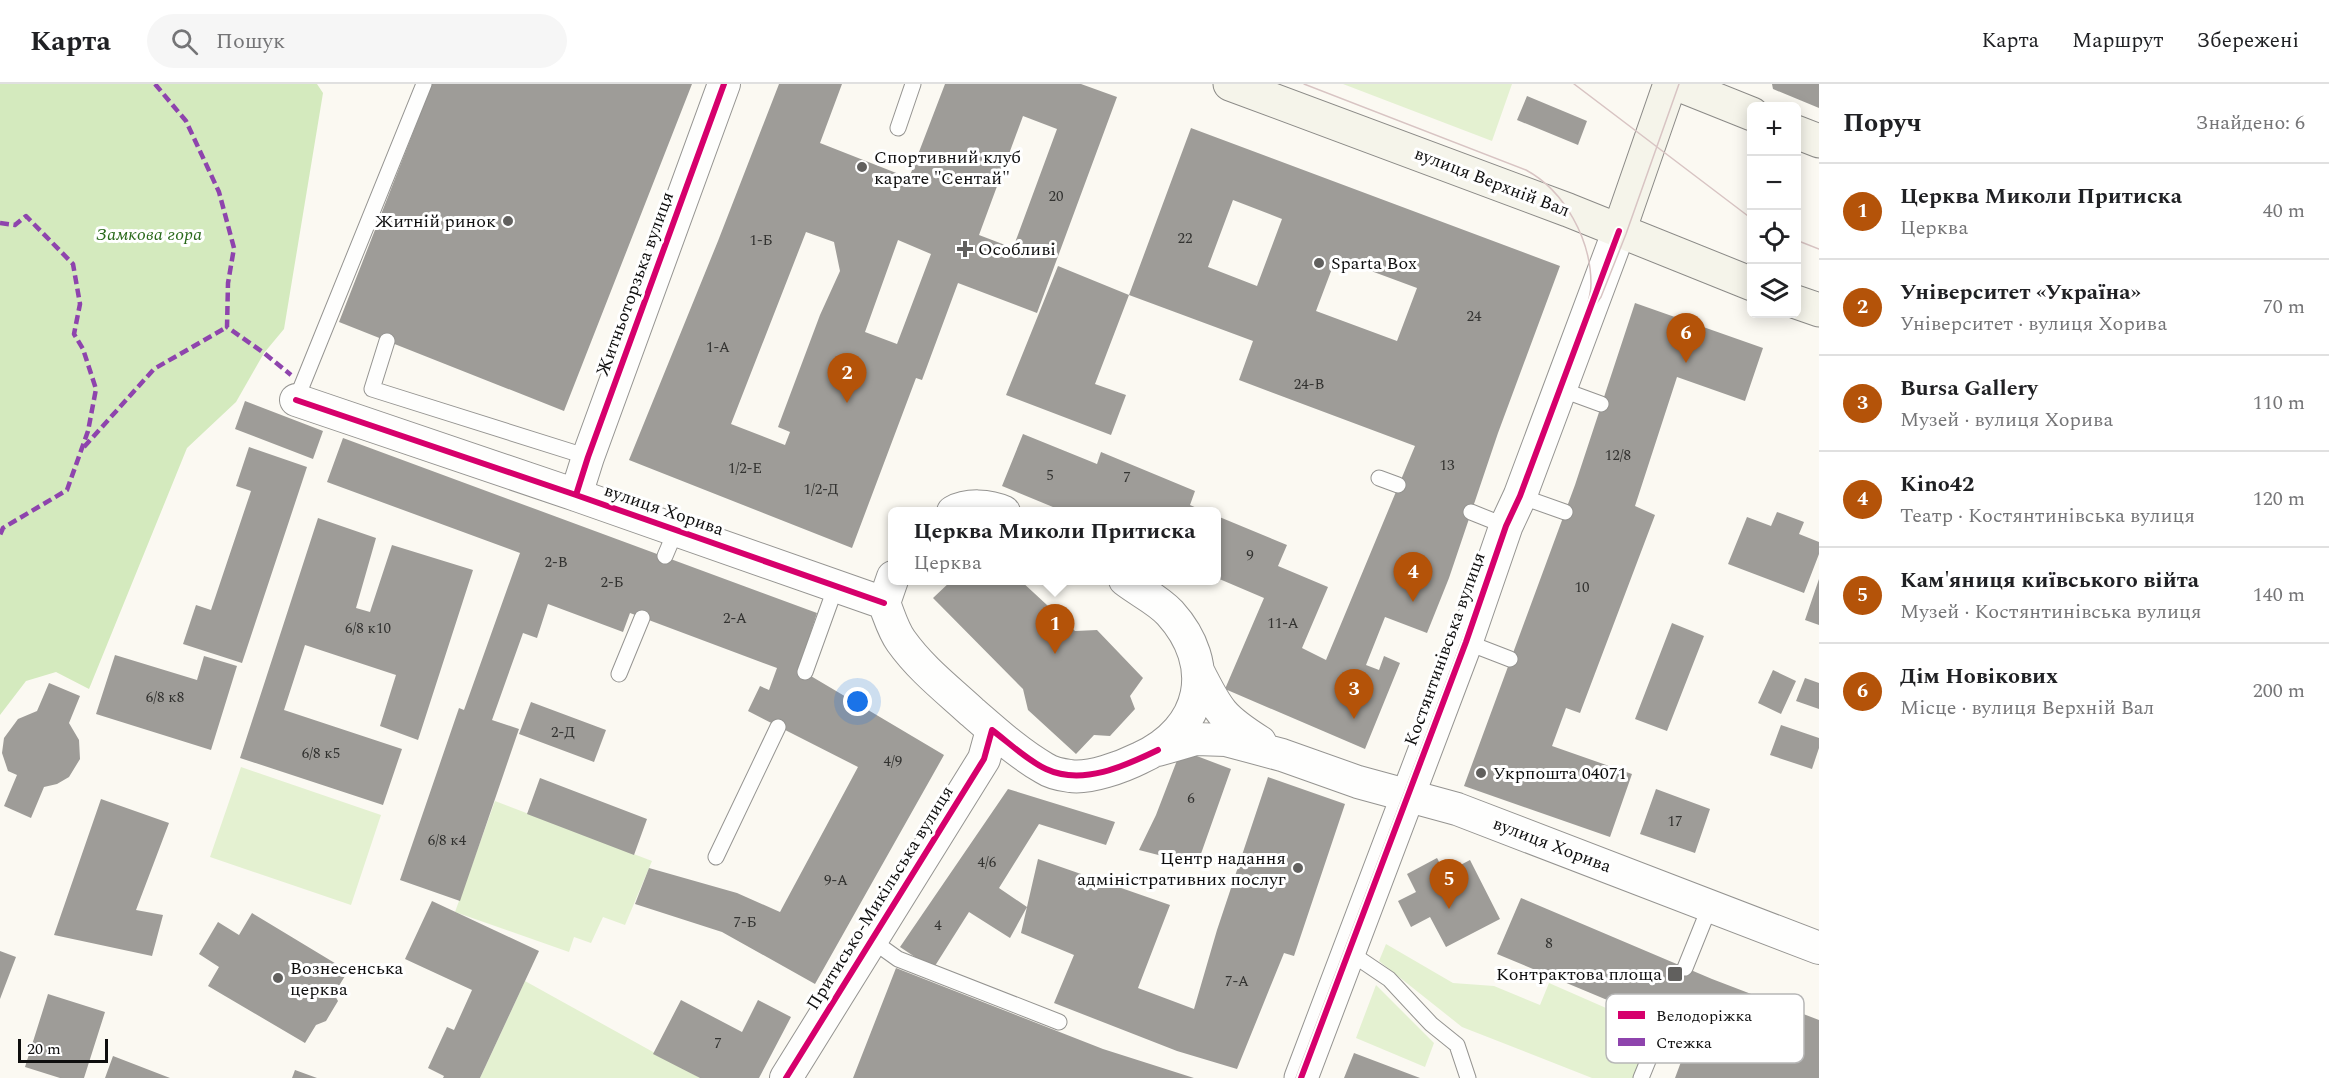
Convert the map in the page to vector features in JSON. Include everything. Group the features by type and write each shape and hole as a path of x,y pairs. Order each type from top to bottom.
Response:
{"main road":[{"name":"вулиця Верхній Вал","path":"1230,84 1619,231 1747,282"},
{"name":"Костянтинівська вулиця","path":"1619,231 1670,84"},
{"path":"1677,84 1747,112"},
{"path":"1801,134 1819,141"},
{"path":"1801,303 1819,310"}],"street":[{"name":"Житньоторзька вулиця","path":"576,495 724,84"},
{"name":"Костянтинівська вулиця","path":"1301,1078 1466,642 1506,526 1520,496 1619,231"},
{"name":"вулиця Хорива","path":"296,400 576,495 671,543 836,586 889,590"},
{"path":"889,590 900,639 927,673 992,730 1045,769 1071,776 1100,772 1133,762 1158,750 1187,722 1197,699 1197,669 1191,644 1169,612 1132,585"},
{"name":"вулиця Хорива","path":"1197,669 1215,707 1232,725 1282,755"},
{"name":"Притисько-Микільська вулиця","path":"786,1078 984,759 992,730"},
{"name":"вулиця Хорива","path":"1158,750 1196,739 1226,740 1282,755 1358,782 1457,809 1819,948"}],"lane":[{"path":"296,400 424,84"},
{"path":"898,128 913,84"},
{"path":"387,341 372,389 588,457"},
{"path":"1560,389 1601,404"},
{"path":"1379,477 1398,485"},
{"path":"1520,496 1565,512"},
{"path":"1471,512 1506,526"},
{"path":"805,672 836,586"},
{"path":"618,674 642,618"},
{"path":"1466,642 1510,659"},
{"path":"717,857 778,728"},
{"path":"1685,968 1710,906"},
{"path":"870,943 877,944 898,959 1059,1022"},
{"path":"1349,952 1389,979 1431,1024 1457,1045 1468,1078"},
{"path":"1641,1078 1647,1063"}],"green space":[{"name":"Замкова гора","path":"0,84 317,84 323,93 284,329 264,353 236,402 187,448 89,689 56,672 26,681 0,715"},
{"path":"1343,84 1512,84 1492,141"},
{"path":"241,767 381,815 351,905 210,857"},
{"path":"495,801 652,861 625,925 603,917 591,943 574,937 569,952 455,912"},
{"path":"1386,944 1453,983 1494,986 1540,1005 1549,983 1606,1008 1606,1063 1640,1063 1635,1078 1592,1078 1462,1027 1379,961"},
{"path":"525,981 700,1078 480,1078"},
{"path":"1376,985 1434,1043 1425,1067 1356,1038"}],"building":[{"name":"Житній ринок","path":"432,84 692,84 564,411 339,322"},
{"path":"779,84 842,84 820,143 909,178 945,84 1081,84 1117,97 1037,313 958,283 922,380 916,378 852,548 629,460","holes":["1023,116 1057,129 1013,248 979,235","806,232 834,242 840,271 820,315 778,427 790,432 785,445 731,424","898,240 931,254 897,344 865,332"]},
{"path":"1772,84 1819,84 1819,108 1773,89"},
{"path":"1527,96 1587,121 1578,145 1517,120"},
{"path":"1191,128 1560,266 1498,433 1449,578 1427,633 1385,617 1366,665 1379,670 1384,656 1400,663 1365,749 1225,689 1264,598 1221,580 1221,518 1287,545 1278,566 1328,587 1302,648 1326,660 1415,446 1239,380 1253,341 1129,295","holes":["1233,200 1282,219 1257,286 1208,267","1336,258 1417,288 1397,341 1316,311"]},
{"path":"1058,266 1129,295 1095,384 1126,395 1111,435 1006,395"},
{"path":"1635,303 1763,348 1745,401 1677,377 1635,506 1655,515 1580,713 1566,708 1552,746 1632,774 1610,837 1464,786 1575,485"},
{"path":"245,401 323,431 313,459 235,429"},
{"path":"1023,434 1097,464 1101,452 1195,491 1190,505 1195,507 1053,507 1002,486"},
{"path":"343,438 817,613 799,669 944,755 815,984 722,932 635,904 649,868 737,893 780,912 858,767 748,711 760,686 769,690 777,668 630,613 623,632 548,604 537,638 523,633 492,720 519,729 460,901 400,880 459,708 464,710 520,553 327,482"},
{"path":"249,447 307,467 242,663 183,644 196,605 211,610 251,491 236,486"},
{"path":"1777,512 1804,522 1799,534 1819,542 1819,554 1804,593 1728,564 1747,517 1771,526"},
{"path":"318,518 376,538 356,608 370,612 392,545 473,570 418,740 380,726 396,675 305,645 284,710 402,749 383,805 240,758"},
{"path":"1819,579 1819,625 1805,620"},
{"path":"947,585 1025,585 1075,631 1097,630 1143,678 1130,696 1135,709 1110,736 1094,735 1076,754 1028,710 1023,689 933,598"},
{"path":"1672,623 1704,636 1667,731 1635,719"},
{"path":"115,655 197,680 204,656 237,666 211,750 96,714"},
{"path":"1773,670 1796,681 1781,714 1758,703"},
{"path":"1805,678 1819,683 1819,709 1796,701"},
{"path":"49,683 80,696 69,723 79,740 80,759 69,777 57,784 44,787 31,818 4,806 17,775 8,771 2,753 4,738 18,719 37,711"},
{"path":"531,702 606,730 594,762 519,734"},
{"path":"1781,725 1819,738 1819,748 1812,769 1770,755"},
{"path":"1181,750 1231,769 1197,865 1139,850 1156,815"},
{"path":"1268,777 1345,804 1294,956 1284,953 1237,1069 1177,1051 1054,1003 1074,955 1021,933 1038,859 1170,905 1138,988 1194,1009 1217,930"},
{"path":"540,778 647,819 634,855 527,814"},
{"path":"1008,789 1115,822 1106,845 1039,824 999,888 1027,907 1010,938 969,912 933,969 900,947"},
{"path":"1656,789 1710,809 1695,853 1640,834"},
{"path":"101,799 169,823 136,910 163,915 152,956 54,935"},
{"path":"1437,858 1445,873 1470,860 1500,919 1446,947 1430,917 1411,927 1398,901 1416,892 1407,874"},
{"path":"1521,898 1751,994 1606,994 1606,1000 1497,954"},
{"path":"432,901 539,951 480,1078 443,1078 444,1076 428,1068 447,1027 454,1030 472,990 405,959"},
{"name":"Вознесенська церква","path":"252,913 348,971 334,994 338,1001 326,1021 316,1025 305,1043 208,986 219,967 199,954 218,922 239,935"},
{"path":"0,951 16,957 0,999"},
{"path":"896,968 1103,1049 1194,1078 853,1078"},
{"path":"48,994 105,1012 84,1078 60,1078 25,1067"},
{"path":"681,1000 742,1032 758,1000 791,1017 759,1078 700,1078 653,1054"},
{"path":"1804,1014 1819,1020 1819,1078 1675,1078 1681,1063 1804,1063"},
{"path":"1354,1053 1420,1078 1344,1078"},
{"path":"113,1056 170,1078 105,1078"},
{"path":"295,1070 317,1078 292,1078"}],"tram line":[{"path":"1296,1078 1583,321 1591,284 1590,267 1581,234 1564,204 1540,179 1526,170 1304,84"},
{"path":"1574,84 1747,215"},
{"path":"1587,316 1601,297 1626,234 1679,84"},
{"path":"1801,242 1819,249"}],"marked path":[{"path":"155,84 186,121 219,192 234,248 228,283 227,327 291,375"},
{"path":"0,223 15,225 26,216 73,264 80,304 74,334 83,349 96,389 88,431 67,490 3,528 0,535"},
{"path":"84,447 154,369 227,327"}],"cycle path":[{"path":"576,495 724,84"},
{"path":"1301,1078 1466,642 1506,526 1520,496 1619,231"},
{"path":"296,400 884,603"},
{"path":"786,1078 984,759 992,730 1039,766 1060,774 1089,775 1103,772 1118,768 1158,750"}],"place":[{"name":"Спортивний клуб карате \"Сентай\"","path":"862,167"},
{"name":"Житній ринок","path":"508,221"},
{"name":"Особливі","path":"965,249"},
{"name":"Sparta Box","path":"1319,263"},
{"name":"Дім Новікових","path":"1686,363"},
{"name":"Університет «Україна»","path":"847,403"},
{"name":"Kino42","path":"1413,602"},
{"name":"Церква Миколи Притиска","path":"1055,654"},
{"name":"Bursa Gallery","path":"1354,719"},
{"name":"Укрпошта 04071","path":"1481,773"},
{"name":"Центр надання адміністративних послуг","path":"1298,868"},
{"name":"Кам'яниця київського війта","path":"1449,909"},
{"name":"Контрактова площа","path":"1675,974"},
{"name":"Вознесенська церква","path":"278,978"}]}
